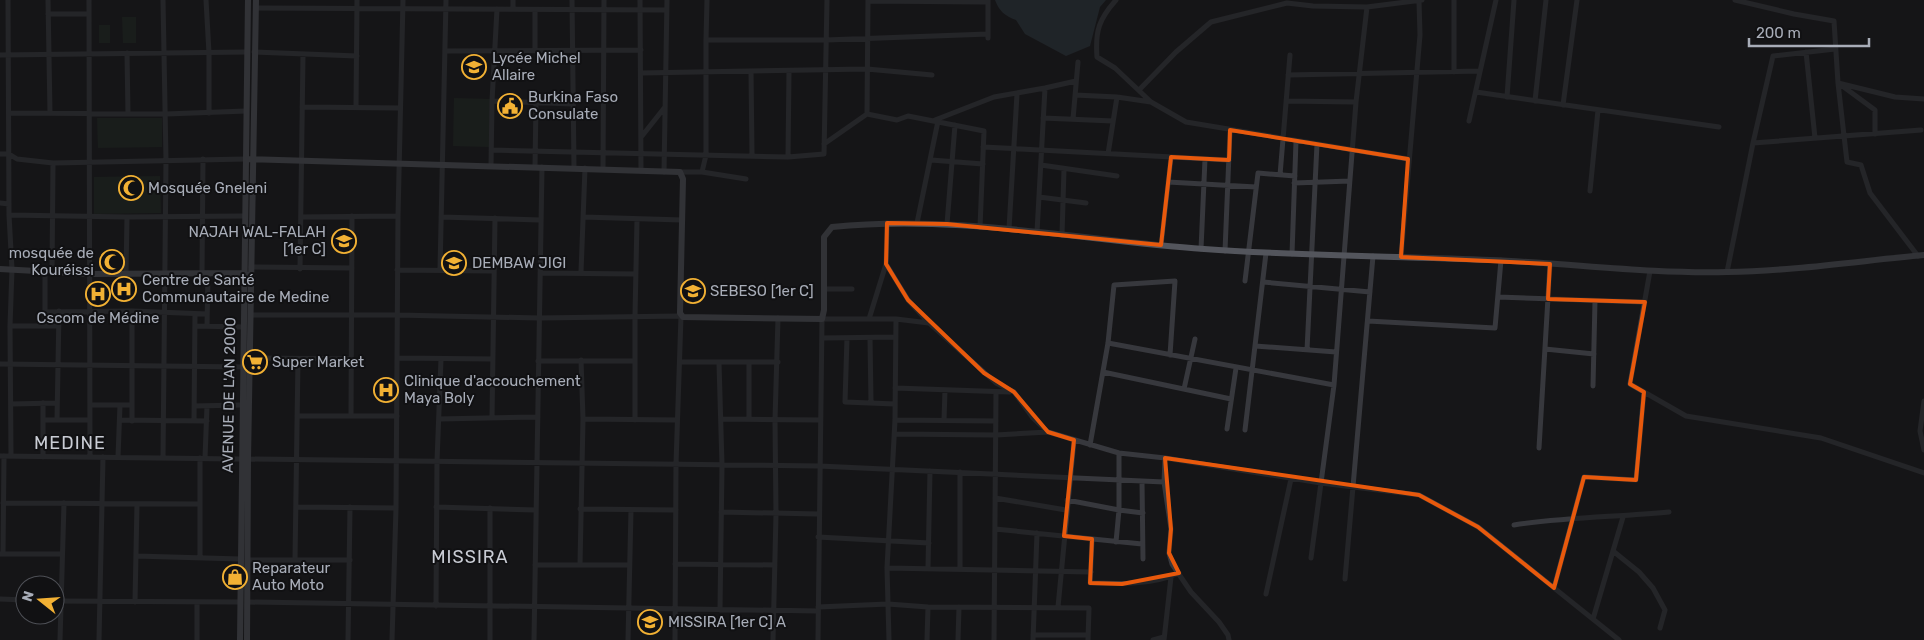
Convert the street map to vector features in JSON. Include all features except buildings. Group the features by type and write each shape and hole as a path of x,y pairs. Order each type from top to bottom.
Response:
{"main road":[{"name":"AVENUE DE L'AN 2000","path":"240,640 240,559 251,315 249,159 251,52 248,0"},
{"name":"AVENUE DE L'AN 2000","path":"247,640 248,560 245,459 241,405 244,216 249,159 246,111 256,0"},
{"path":"249,159 400,162 680,172 683,178 681,316 822,318 824,310 824,237 832,227 887,223 980,226 1225,251 1501,260 1650,271 1727,272 1921,255"},
{"path":"0,269 90,274 243,273 251,277"}],"street":[{"path":"8,0 9,215 12,269 10,326 11,456"},
{"path":"48,0 50,113"},
{"path":"89,0 90,457"},
{"path":"163,0 166,114 163,458"},
{"path":"206,0 209,53 209,112"},
{"path":"356,107 357,0"},
{"path":"392,640 397,460 397,270 403,0"},
{"path":"440,270 446,0"},
{"path":"513,0 513,9"},
{"path":"572,0 574,168"},
{"path":"603,169 604,0"},
{"path":"640,0 641,171"},
{"path":"664,172 667,0"},
{"path":"702,172 706,155 708,0"},
{"path":"491,150 788,157 824,154 827,0"},
{"path":"1116,0 1098,26 1097,57 1115,68 1151,102 1186,122 1408,159"},
{"path":"1139,90 1176,52 1211,22 1287,4 1367,7 1421,0 1420,35 1401,257"},
{"path":"1454,0 1454,72"},
{"path":"1469,121 1496,0"},
{"path":"1507,97 1514,0"},
{"path":"1535,101 1546,0"},
{"path":"1563,105 1577,0"},
{"path":"1735,0 1834,21 1838,83 1847,162 1861,165 1870,193 1921,255"},
{"path":"706,40 826,40 868,39 988,36 988,1 868,1 868,39 867,69 867,114"},
{"path":"1311,558 1334,385 1356,102 1367,7"},
{"path":"256,8 667,10"},
{"path":"491,166 497,9"},
{"path":"535,10 535,51"},
{"path":"48,14 89,14"},
{"path":"1727,272 1752,143 1773,56 1836,49"},
{"path":"445,51 641,50"},
{"path":"0,55 251,52 357,56"},
{"path":"1806,52 1815,138"},
{"path":"127,54 128,114"},
{"path":"300,269 303,54"},
{"path":"1280,175 1290,55"},
{"path":"1073,119 1078,62"},
{"path":"641,73 867,69 932,74"},
{"path":"751,71 752,155"},
{"path":"788,157 789,71"},
{"path":"1288,75 1480,71"},
{"path":"936,121 994,97 1076,81"},
{"path":"1838,83 1895,97 1924,99"},
{"path":"1838,83 1875,110 1875,134"},
{"path":"1037,232 1045,88"},
{"path":"1476,92 1719,127"},
{"path":"1009,229 1017,94"},
{"path":"1075,95 1117,97 1151,102"},
{"path":"1108,154 1117,97"},
{"path":"492,101 573,104"},
{"path":"1286,101 1356,102"},
{"path":"534,640 540,273 538,167 535,150 536,102"},
{"path":"302,107 400,108"},
{"path":"641,136 665,107"},
{"path":"1590,191 1598,110"},
{"path":"9,113 166,114 246,111"},
{"path":"824,144 867,114 897,120 908,116 984,131 980,226"},
{"path":"1043,118 1113,120"},
{"path":"917,223 931,160 936,121"},
{"path":"947,224 955,125"},
{"path":"1225,251 1230,130"},
{"path":"1752,143 1921,130"},
{"path":"1292,254 1296,141"},
{"path":"1307,350 1318,144"},
{"path":"983,147 1229,160"},
{"path":"0,154 9,154 17,159 54,163 249,159"},
{"path":"1161,245 1171,157"},
{"path":"203,159 207,326"},
{"path":"1201,249 1205,159"},
{"path":"931,160 982,164"},
{"path":"45,326 53,216 54,163"},
{"path":"1040,166 1117,176"},
{"path":"582,272 585,168"},
{"path":"1062,235 1064,169"},
{"path":"680,172 702,172 746,179"},
{"path":"1245,281 1258,173 1295,176"},
{"path":"1294,183 1350,180"},
{"path":"1168,182 1256,187"},
{"path":"1039,197 1086,203"},
{"path":"0,203 9,204"},
{"path":"9,215 90,217 244,216"},
{"path":"350,416 352,216"},
{"path":"301,217 398,216"},
{"path":"126,274 127,217"},
{"path":"441,217 540,220"},
{"path":"492,418 495,218"},
{"path":"584,218 682,220"},
{"path":"635,420 635,316 638,220"},
{"path":"869,319 886,264 887,223"},
{"path":"1245,430 1266,253"},
{"path":"1345,578 1374,256"},
{"path":"1368,321 1495,328 1501,260"},
{"path":"886,264 908,300 929,323 996,384 1014,392 1033,418 1048,432"},
{"path":"1539,448 1550,264"},
{"path":"251,268 352,268"},
{"path":"397,270 494,271"},
{"path":"1650,271 1630,384 1686,416 1821,438 1924,473"},
{"path":"540,273 636,274"},
{"path":"1090,445 1108,343 1114,284 1175,281 1170,355"},
{"path":"1263,282 1370,292"},
{"path":"824,289 852,289"},
{"path":"1498,297 1645,302"},
{"path":"1593,386 1595,300"},
{"path":"45,312 90,311 208,314"},
{"path":"57,420 58,312"},
{"path":"132,312 132,421"},
{"path":"194,421 195,314"},
{"path":"251,315 397,314 494,318 681,316 674,564 675,640"},
{"path":"773,640 778,318"},
{"path":"818,640 818,514 822,318 896,319 929,323"},
{"path":"889,640 887,568 895,420 896,319"},
{"path":"10,326 58,326"},
{"path":"195,326 243,327"},
{"path":"822,338 896,337"},
{"path":"847,338 845,402 895,404"},
{"path":"870,338 871,402"},
{"path":"1184,389 1195,339"},
{"path":"1108,343 1334,385"},
{"path":"1255,346 1336,352"},
{"path":"1545,349 1594,354"},
{"path":"250,358 351,359"},
{"path":"397,358 493,359"},
{"path":"295,560 298,359"},
{"path":"436,606 436,507 441,359"},
{"path":"580,565 583,419 581,360"},
{"path":"538,361 635,360"},
{"path":"680,362 778,362"},
{"path":"749,362 749,419"},
{"path":"719,363 722,465 720,610"},
{"path":"0,364 243,367"},
{"path":"1227,429 1236,368"},
{"path":"1102,372 1231,399"},
{"path":"895,388 1014,392"},
{"path":"944,420 945,390"},
{"path":"994,640 996,392"},
{"path":"1554,588 1584,478 1636,480 1644,392"},
{"path":"1924,402 1920,431 1924,450"},
{"path":"43,403 43,457"},
{"path":"10,404 57,403"},
{"path":"90,405 132,405"},
{"path":"118,457 120,405"},
{"path":"194,406 241,405"},
{"path":"200,558 199,504 207,406"},
{"path":"298,416 397,416"},
{"path":"439,419 538,418"},
{"path":"583,419 677,420"},
{"path":"721,419 820,420"},
{"path":"43,420 90,420"},
{"path":"120,420 206,421"},
{"path":"895,420 996,421"},
{"path":"894,434 996,435 1048,432 1118,453 1165,458 1321,483 1419,495 1478,527 1619,640"},
{"path":"1058,607 1074,440"},
{"path":"1116,542 1119,510 1118,453"},
{"path":"62,554 1,554 2,456 776,465 995,473 1164,482"},
{"path":"99,640 103,457"},
{"path":"1165,458 1164,482 1171,529 1169,553 1172,564 1191,592 1219,622 1228,635 1229,640"},
{"path":"928,568 930,471"},
{"path":"960,472 960,568"},
{"path":"1266,594 1291,478"},
{"path":"1142,481 1143,559"},
{"path":"995,498 1066,510"},
{"path":"1067,500 1143,513"},
{"path":"3,503 199,504"},
{"path":"62,575 64,503"},
{"path":"135,602 137,504"},
{"path":"296,507 396,508"},
{"path":"348,640 350,507"},
{"path":"436,507 536,510"},
{"path":"490,508 490,640"},
{"path":"580,509 676,510"},
{"path":"628,640 631,510"},
{"path":"721,512 818,514"},
{"path":"1514,525 1670,512"},
{"path":"1594,619 1623,517"},
{"path":"995,529 1142,544"},
{"path":"248,602 774,611 888,604 928,607 1034,608 1058,607 1089,608 1088,637 1033,637 1034,608 1034,570 1037,534"},
{"path":"818,536 929,543"},
{"path":"1092,539 1090,583 1122,584 1171,577 1179,573"},
{"path":"1613,551 1639,572 1654,588 1665,610 1660,628"},
{"path":"136,556 240,559"},
{"path":"248,560 350,560"},
{"path":"674,564 775,566"},
{"path":"536,565 629,565"},
{"path":"887,568 1091,572"},
{"path":"1152,640 1164,639 1171,577"},
{"path":"0,599 15,600"},
{"path":"65,601 240,602"},
{"path":"197,603 197,640"},
{"path":"927,640 928,607"},
{"path":"958,640 959,607"},
{"path":"60,640 61,625"}],"highlighted area":[{"path":"1230,130 1408,159 1401,257 1550,264 1548,299 1645,302 1630,384 1644,392 1636,480 1584,477 1554,588 1478,527 1419,495 1165,458 1171,529 1169,553 1179,573 1122,584 1090,583 1092,539 1064,536 1074,440 1048,432 1014,392 984,373 908,300 886,264 887,223 947,224 1161,245 1171,157 1229,160"}],"shaded area":[{"path":"995,0 1106,0 1100,7 1090,46 1066,56 1025,34 1016,20 1006,15 998,7"},
{"path":"122,17 136,17 136,43 123,43"},
{"path":"99,25 110,25 110,43 99,43"},
{"path":"454,98 490,99 489,147 453,146"},
{"path":"97,118 162,118 162,147 98,148"},
{"path":"160,176 161,213 94,214 94,177"}],"place":[{"name":"Lycée Michel Allaire","path":"474,67"},
{"name":"Burkina Faso Consulate","path":"510,106"},
{"name":"Mosquée Gneleni","path":"131,188"},
{"name":"NAJAH WAL-FALAH [1er C]","path":"344,241"},
{"name":"mosquée de Kouréissi","path":"112,262"},
{"name":"DEMBAW JIGI","path":"454,263"},
{"name":"Centre de Santé Communautaire de Medine","path":"124,289"},
{"name":"SEBESO [1er C]","path":"693,291"},
{"name":"Cscom de Médine","path":"98,294"},
{"name":"Super Market","path":"255,362"},
{"name":"Clinique d'accouchement Maya Boly","path":"386,390"},
{"name":"Reparateur Auto Moto","path":"235,577"},
{"name":"MISSIRA [1er C] A","path":"650,622"}],"district":[{"name":"MEDINE","path":"70,443"},
{"name":"MISSIRA","path":"470,557"}]}
